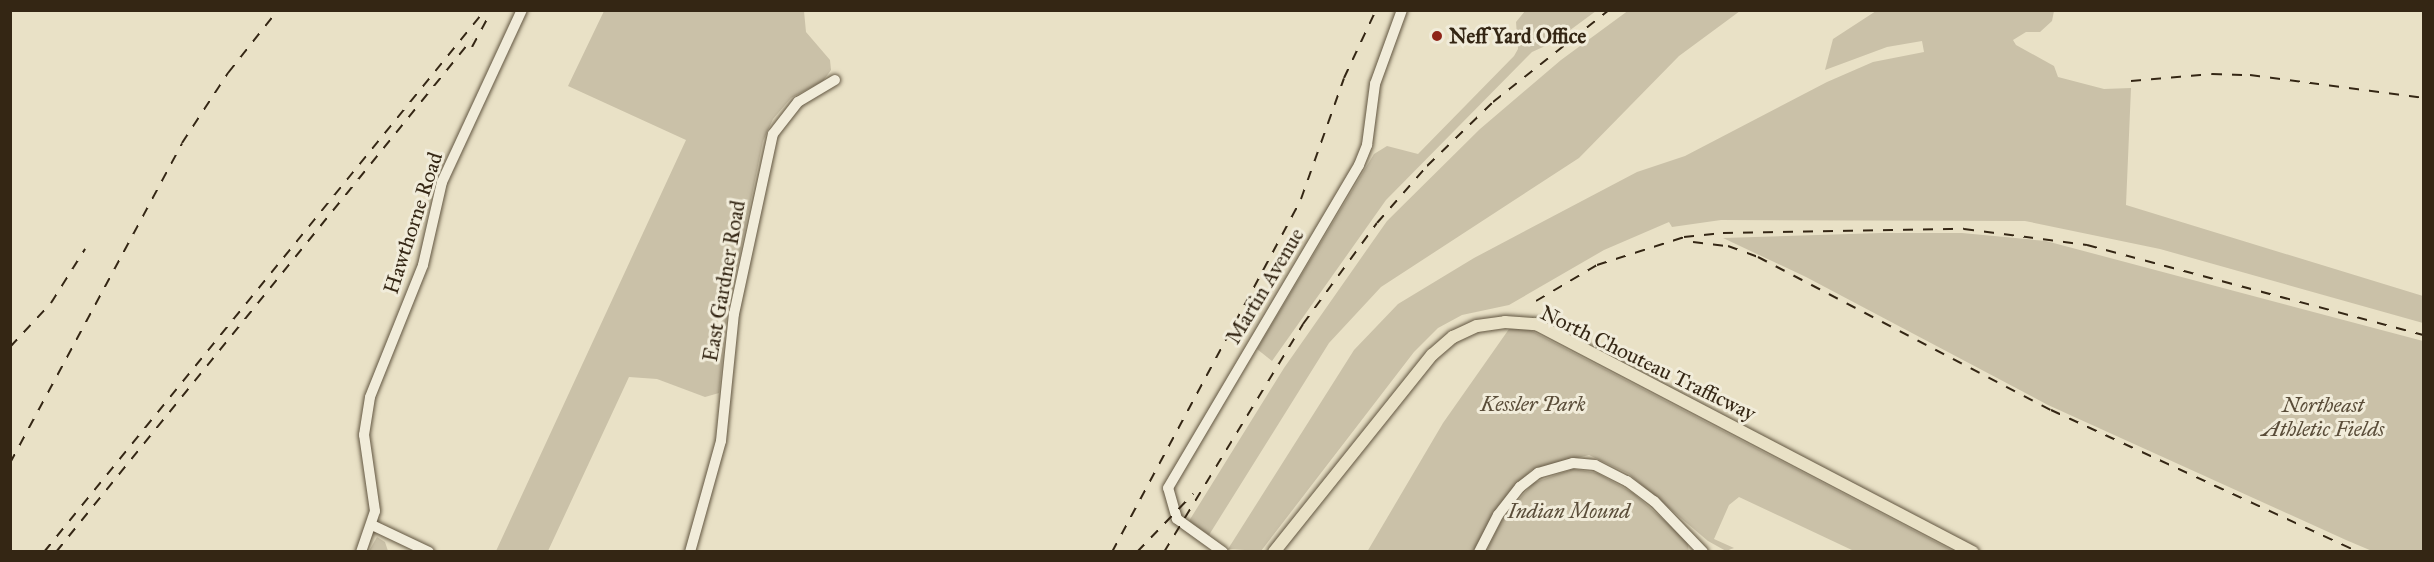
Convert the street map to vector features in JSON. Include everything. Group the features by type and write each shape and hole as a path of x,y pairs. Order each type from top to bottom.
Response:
{"main road":[{"name":"North Chouteau Trafficway","path":"1274,552 1431,355 1454,337 1477,326 1505,322 1536,324 1973,552"}],"street":[{"name":"Hawthorne Road","path":"372,525 375,511 364,435 370,397 423,265 445,174 522,10"},
{"name":"Martin Avenue","path":"1223,552 1177,519 1170,506 1168,488 1362,159 1375,84 1402,10"},
{"name":"East Gardner Road","path":"690,552 721,441 734,314 773,134 798,102 835,80"},
{"path":"1479,552 1504,506 1538,473 1573,463 1595,465 1617,475 1654,501 1703,552"},
{"path":"361,552 372,525 429,552"}],"green space":[{"path":"1629,10 1740,11 1679,56 1579,158 1381,287 1329,343 1209,535 1189,521 1284,368 1387,221 1480,129 1561,60"},
{"path":"604,11 804,11 806,32 830,60 831,70 823,81 791,98 773,119 763,141 726,322 719,393 705,397 657,379 629,377 548,551 496,551 686,140 568,86"},
{"path":"1525,11 1596,11 1554,42 1532,52 1386,200 1272,361 1257,349 1374,154 1387,146 1418,154 1514,56 1518,49 1516,22"},
{"path":"1876,11 2054,11 2052,21 2040,32 2026,32 2013,40 2016,45 2054,66 2058,77 2104,89 2131,88 2126,205 2423,296 2423,323 2160,249 2025,221 1721,220 1672,227 1669,222 1604,250 1509,305 1462,315 1438,328 1414,352 1261,551 1228,549 1354,350 1398,304 1474,258 1637,172 1685,156 1827,82 1873,62 1924,52 1922,41 1887,47 1825,70 1833,39"},
{"name":"Northeast Athletic Fields","path":"1962,233 2046,241 2423,341 2423,551 2372,551 2346,540 2048,405 1806,277 1723,238"},
{"name":"Kessler Park","path":"1526,328 1953,551 1854,551 1739,497 1729,505 1714,539 1734,548 1726,551 1708,541 1629,474 1589,455 1531,470 1492,519 1476,551 1367,552 1443,423 1509,329"},
{"name":"Indian Mound","path":"1573,469 1597,473 1633,493 1687,540 1689,552 1486,552 1501,521 1533,483"},
{"path":"377,537 385,542 388,551 369,551"}],"railway":[{"path":"10,463 182,143 228,73 278,10"},
{"path":"44,552 485,10"},
{"path":"472,47 492,10"},
{"path":"1112,552 1301,199 1344,78 1376,10"},
{"path":"1164,552 1303,324 1377,223 1427,166 1493,102 1609,10"},
{"path":"56,552 472,39"},
{"path":"2131,81 2212,74 2250,75 2424,98"},
{"path":"1536,301 1597,265 1684,237 1723,233 1964,229 2087,245 2424,335"},
{"path":"1693,242 1728,246 1758,257 2051,410 2359,552"},
{"path":"10,347 51,303 85,249"},
{"path":"1137,552 1193,494"}],"place":[{"name":"Neff Yard Office","path":"1437,36"}]}
